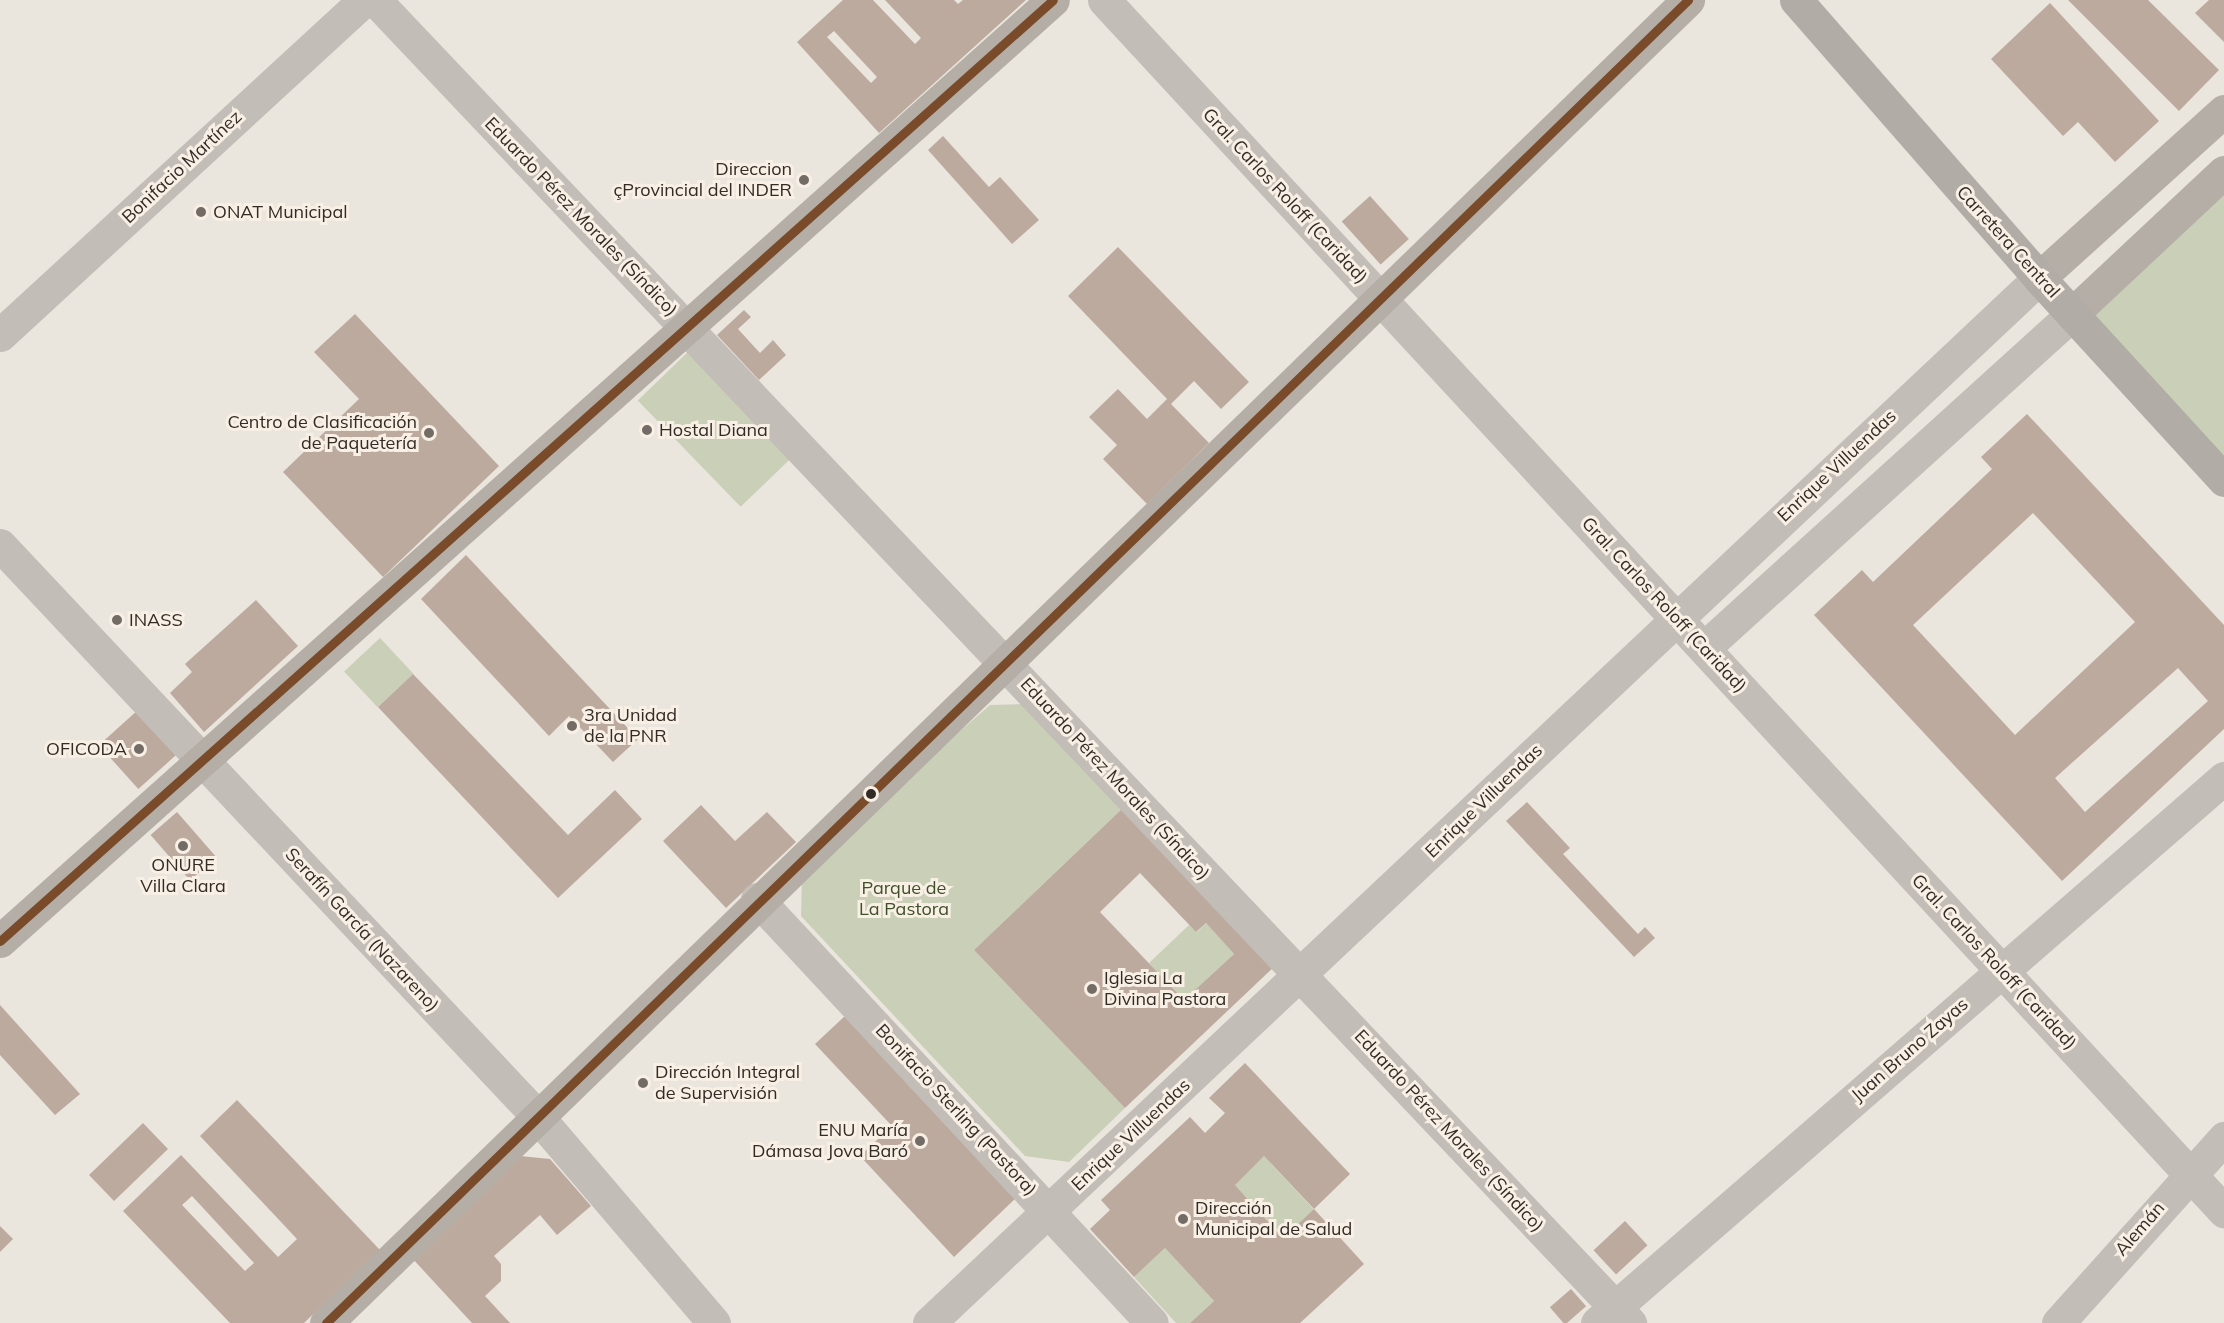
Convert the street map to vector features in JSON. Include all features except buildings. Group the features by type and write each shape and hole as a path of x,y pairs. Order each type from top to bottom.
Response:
{"main road":[{"name":"Carretera Central","path":"1796,0 2039,278 2224,480"}],"street":[{"name":"Bonifacio Martínez","path":"0,335 364,0"},
{"name":"Eduardo Pérez Morales (Síndico)","path":"375,0 1302,976 1614,1318"},
{"path":"0,941 1053,0"},
{"name":"Gral. Carlos Roloff (Caridad)","path":"1104,0 2224,1211"},
{"path":"326,1323 538,1117 757,899 1005,663 1688,0"},
{"path":"2039,278 2224,111"},
{"path":"1704,648 2073,314 2224,172"},
{"name":"Enrique Villuendas","path":"929,1323 1302,976 1675,618 2039,278"},
{"name":"Serafín García (Nazareno)","path":"0,545 538,1117 714,1323"},
{"name":"Juan Bruno Zayas","path":"1614,1318 2001,970 2224,778"},
{"name":"Bonifacio Sterling (Pastora)","path":"757,899 1051,1210 1152,1323"},
{"name":"Alemán","path":"2058,1323 2189,1173 2224,1138"}],"green space":[{"path":"2224,184 2224,456 2095,320 2095,308"},
{"path":"691,349 794,455 741,507 638,400"},
{"path":"380,638 413,674 378,707 344,671"},
{"name":"Parque de La Pastora","path":"1029,704 1125,806 974,950 1125,1108 1069,1162 1025,1156 801,916 802,878 895,788 990,705"},
{"path":"1206,923 1234,954 1184,1000 1149,963 1189,925 1197,932"},
{"path":"1264,1156 1314,1209 1284,1237 1234,1184"},
{"path":"1165,1248 1214,1301 1190,1323 1176,1323 1134,1277"}],"transit line":[{"path":"0,941 1053,0"},
{"path":"326,1323 1688,0"}],"place":[{"name":"Direccion çProvincial del INDER","path":"804,180"},
{"name":"ONAT Municipal","path":"201,212"},
{"name":"Hostal Diana","path":"647,430"},
{"name":"Centro de Clasificación de Paquetería","path":"429,433"},
{"name":"INASS","path":"117,620"},
{"name":"3ra Unidad de la PNR","path":"572,726"},
{"name":"OFICODA","path":"139,749"},
{"name":"ONURE Villa Clara","path":"183,846"},
{"name":"Iglesia La Divina Pastora","path":"1092,989"},
{"name":"Dirección Integral de Supervisión","path":"643,1083"},
{"name":"ENU María Dámasa Jova Baró","path":"920,1141"},
{"name":"Dirección Municipal de Salud","path":"1183,1219"}]}
